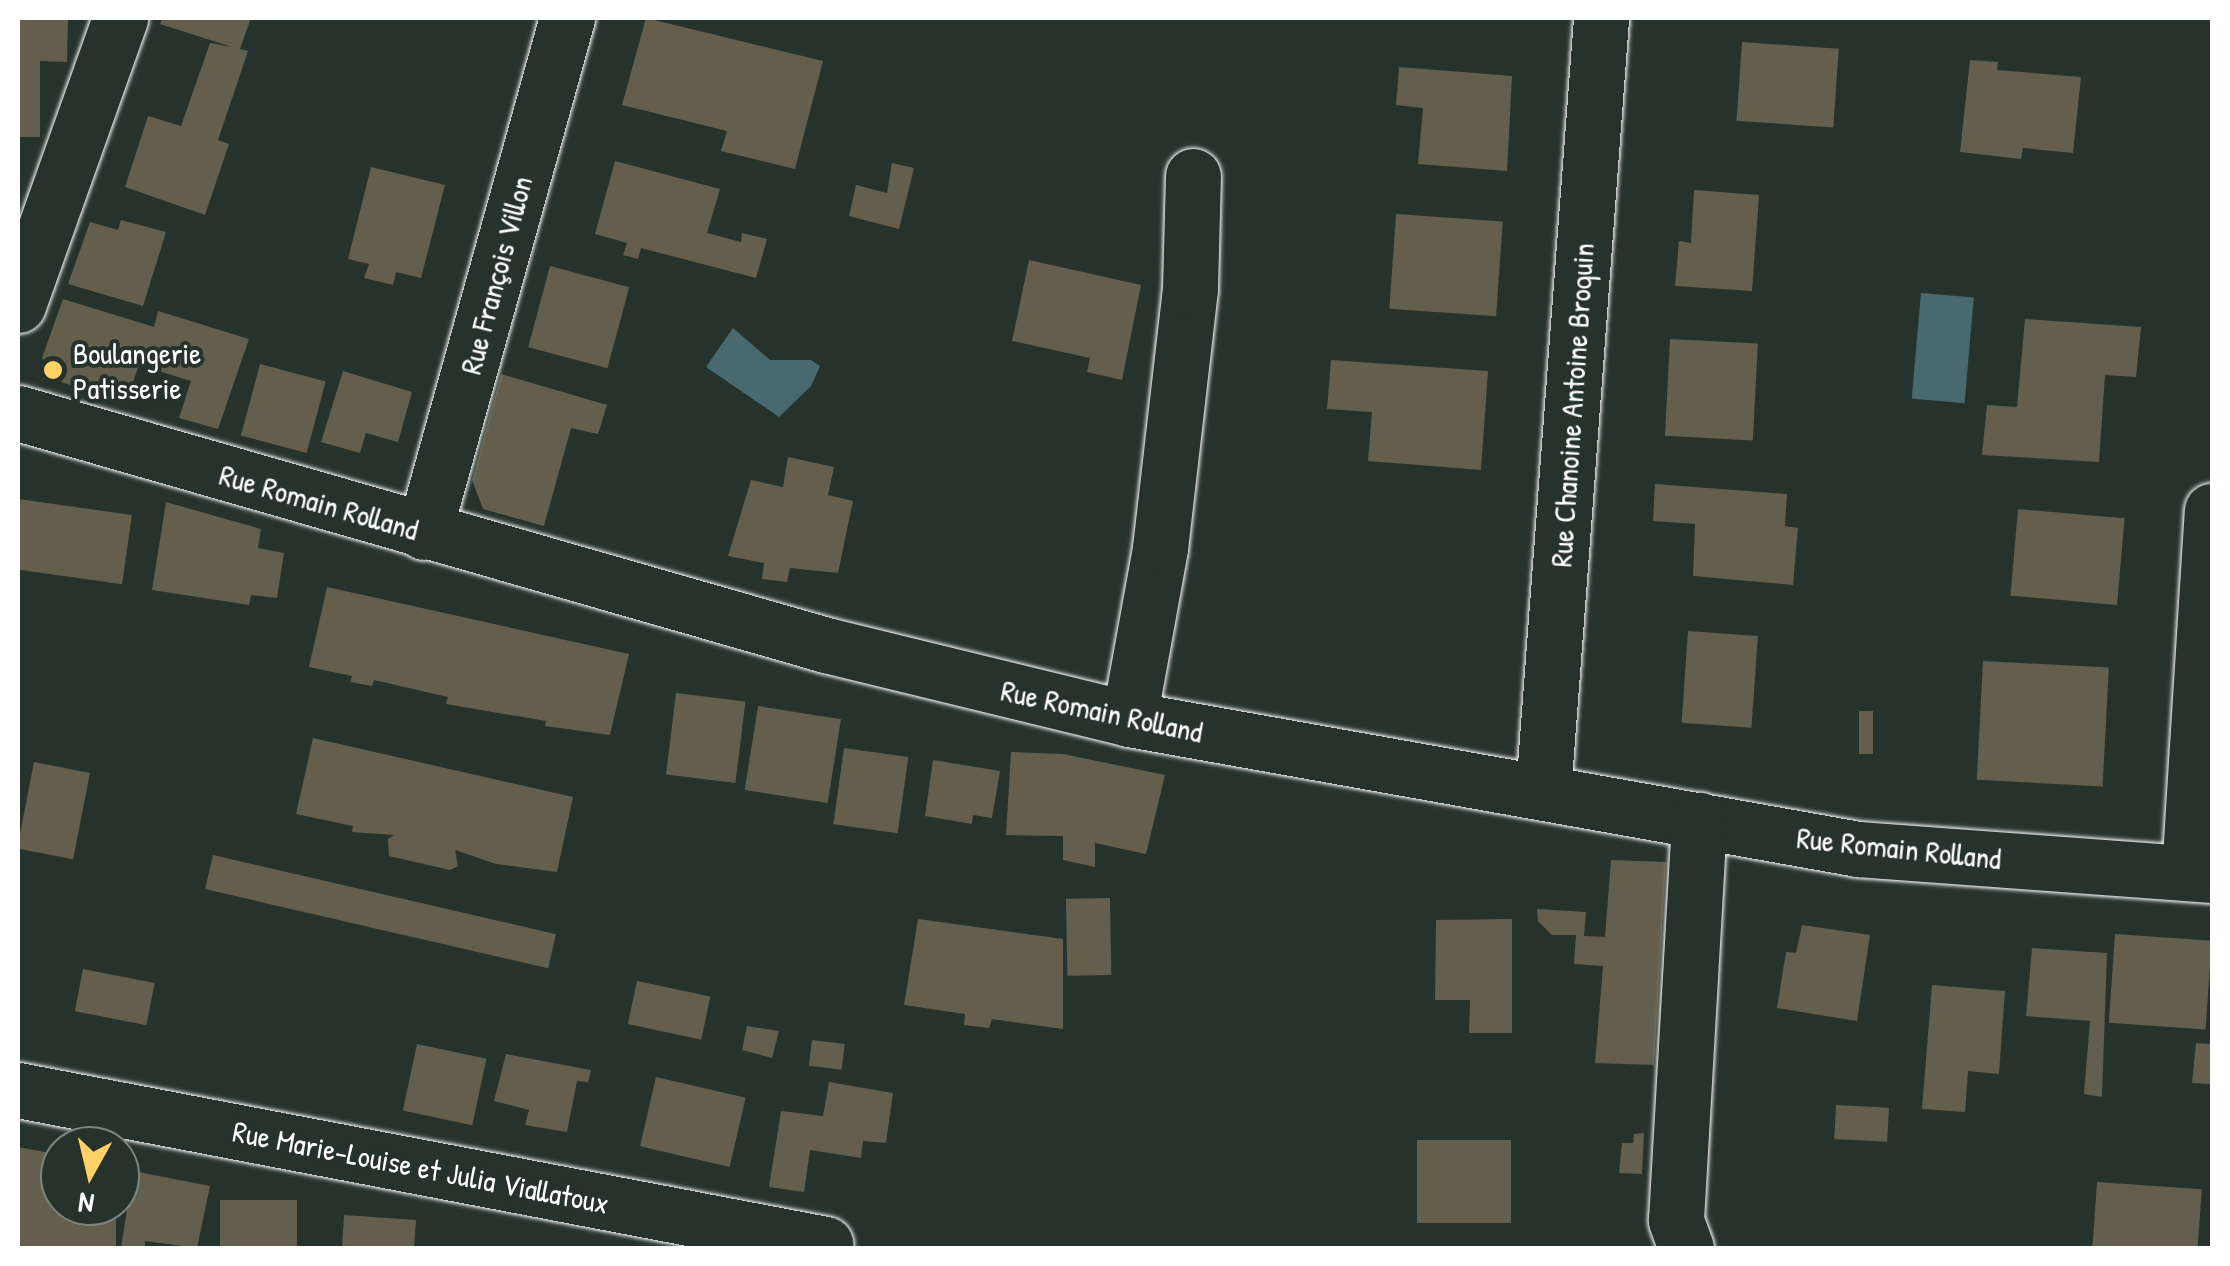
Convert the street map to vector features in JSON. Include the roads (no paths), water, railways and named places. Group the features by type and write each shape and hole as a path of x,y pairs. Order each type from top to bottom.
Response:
{"street":[{"path":"18,305 120,18"},
{"name":"Rue François Villon","path":"424,532 567,18"},
{"name":"Rue Chanoine Antoine Broquin","path":"1544,792 1602,18"},
{"path":"1129,719 1164,511 1190,289 1193,176"},
{"name":"Rue Romain Rolland","path":"18,413 826,645 1129,719 1858,849 2200,874"},
{"path":"2200,874 2212,511"},
{"path":"1686,1248 1676,1220 1699,820"},
{"name":"Rue Marie-Louise et Julia Viallatoux","path":"18,1090 825,1244"}],"water":[{"path":"1921,293 1974,298 1965,403 1912,399"},
{"path":"733,328 770,360 811,360 820,366 811,386 779,417 706,367"}],"place":[{"name":"Boulangerie Patisserie","path":"53,370"}]}
